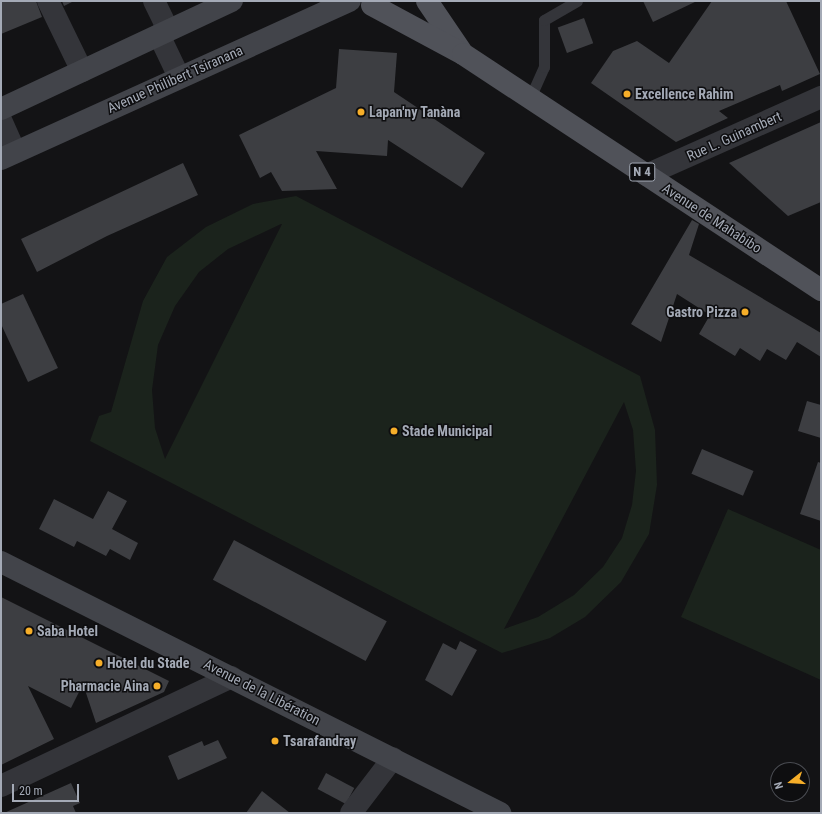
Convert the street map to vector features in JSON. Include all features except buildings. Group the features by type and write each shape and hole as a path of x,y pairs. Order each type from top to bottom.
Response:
{"main road":[{"path":"1,109 232,1"},
{"name":"Avenue Philibert Tsiranana","path":"8,155 350,1"},
{"path":"367,3 395,1"},
{"name":"N 4","path":"427,1 463,54"},
{"name":"N 4","path":"367,3 463,54"},
{"name":"Avenue de Mahabibo","path":"463,54 821,290"},
{"name":"Avenue de la Libération","path":"1,562 500,813"}],"street":[{"path":"48,1 82,71"},
{"path":"154,1 179,77"},
{"name":"Rue L. Guinambert","path":"646,175 821,97"},
{"path":"1,120 8,155"},
{"path":"1,786 232,677"},
{"path":"351,813 393,758"}],"lane":[{"path":"530,98 544,67 544,20 577,1"}],"shaded area":[{"name":"Stade Municipal","path":"296,196 640,376 655,430 657,485 649,534 621,582 585,617 550,638 502,653 90,441 99,416 111,412 143,301 167,257 206,227 253,204","holes":["282,224 165,459 155,428 152,390 158,345 175,306 199,272 228,249","624,402 633,430 636,471 632,505 622,538 603,567 574,595 538,617 504,629"]},
{"path":"728,509 821,550 821,680 681,617"}],"place":[{"name":"Excellence Rahim","path":"627,94"},
{"name":"Lapan'ny Tanàna","path":"361,112"},
{"name":"Gastro Pizza","path":"745,312"},
{"name":"Stade Municipal","path":"394,431"},
{"name":"Saba Hotel","path":"29,631"},
{"name":"Hotel du Stade","path":"99,663"},
{"name":"Pharmacie Aina","path":"157,686"},
{"name":"Tsarafandray","path":"275,741"}]}
